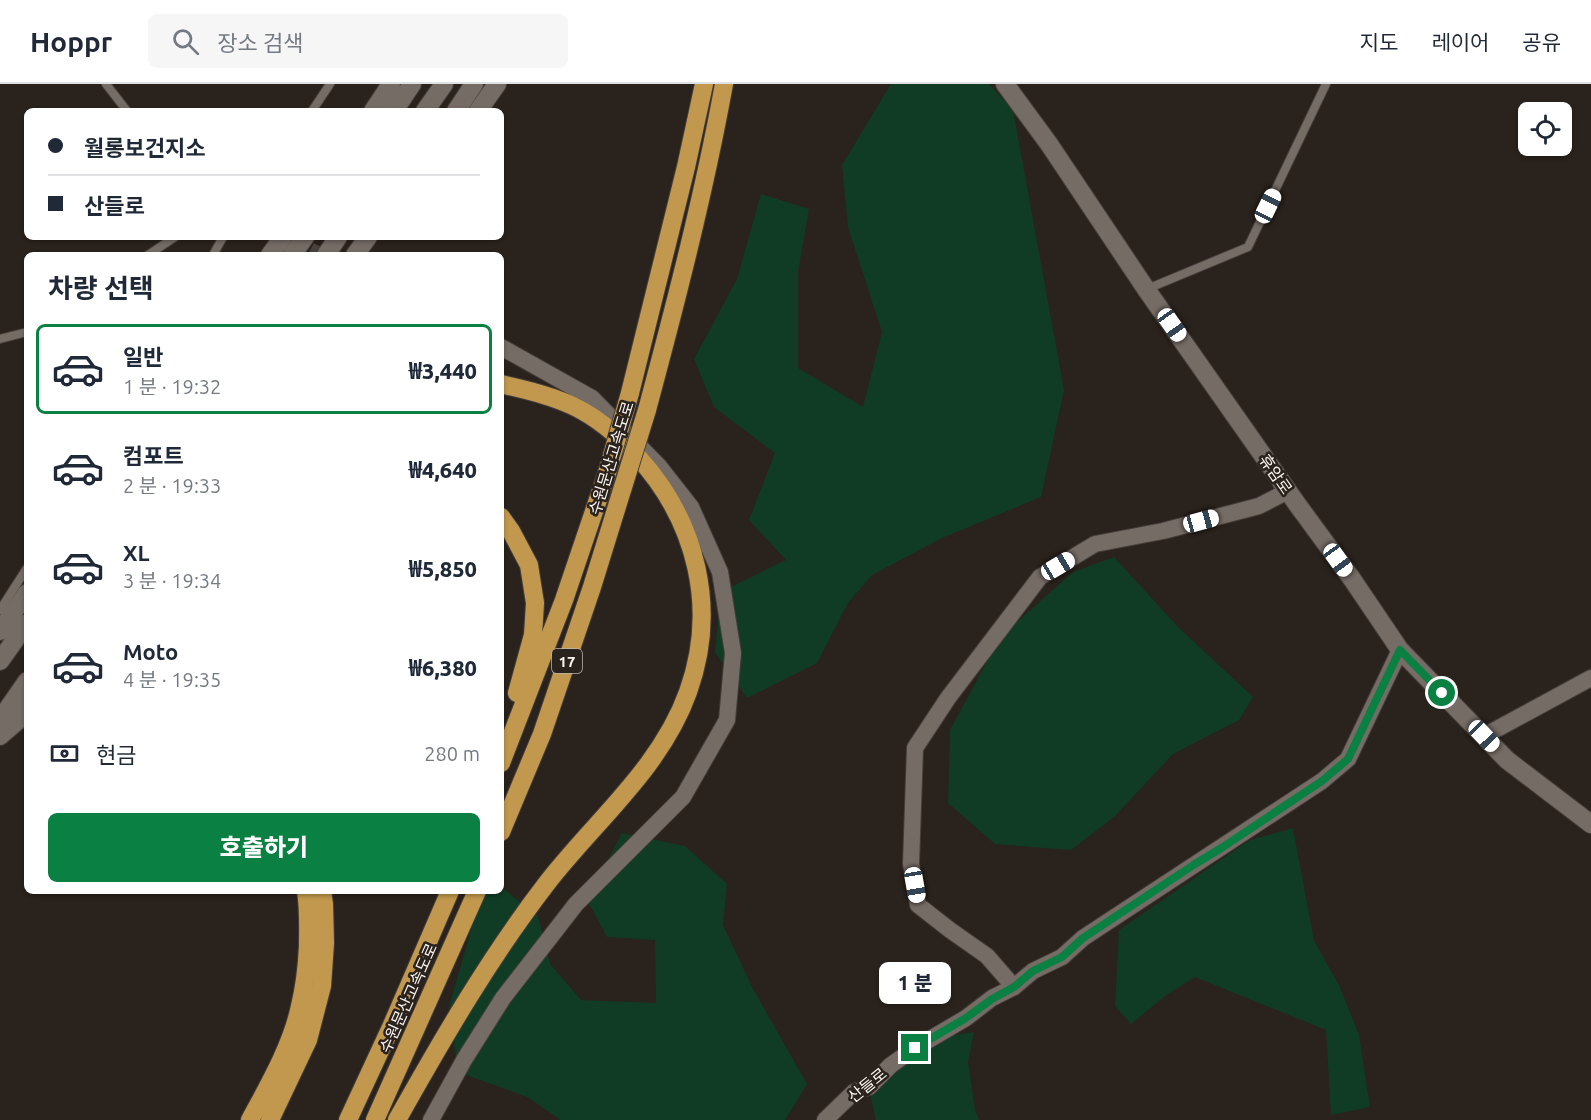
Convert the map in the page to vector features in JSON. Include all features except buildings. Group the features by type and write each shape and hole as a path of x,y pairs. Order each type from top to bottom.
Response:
{"highway":[{"name":"수원문산고속도로","path":"504,755 564,600 607,473 630,393 686,168 704,84"},
{"name":"수원문산고속도로","path":"504,825 542,734 592,587 647,410 669,330 710,157 724,84"},
{"path":"397,1120 438,1046 496,954 548,882 641,774 670,731 688,692 698,655 702,595 696,564 671,500 652,473 625,442 601,422 573,406 540,393 504,385"},
{"path":"504,521 529,565 535,603 533,635 504,745"},
{"path":"250,1120 266,1092 300,1008 307,961 306,894"},
{"path":"270,1120 308,1040 322,986 325,943 322,894"},
{"name":"수원문산고속도로","path":"348,1120 449,894"},
{"name":"수원문산고속도로","path":"375,1120 476,894"}],"street":[{"path":"374,108 378,84"},
{"path":"375,108 391,84"},
{"path":"396,108 412,84"},
{"path":"427,108 444,84"},
{"path":"458,108 474,84"},
{"path":"480,108 497,84"},
{"name":"휴암로","path":"1005,84 1062,162 1146,289 1400,650 1507,760 1591,824"},
{"path":"431,1120 464,1060 503,998 576,904 683,797 727,720 733,654 720,572 691,507 658,465 592,398 504,349"},
{"path":"1014,987 987,956 918,905 911,864 915,748 948,698 1040,577 1095,544 1163,531 1259,506 1288,491"},
{"path":"0,631 24,597"},
{"path":"0,661 24,627"},
{"name":"산들로","path":"825,1120 854,1092 869,1087 896,1061 1014,987 1033,971 1062,957 1083,938 1322,781 1348,759 1400,650"},
{"path":"1484,736 1591,678"},
{"path":"0,720 24,685"},
{"path":"0,736 24,714"}],"lane":[{"path":"106,84 125,108"},
{"path":"314,108 330,84"},
{"path":"1146,289 1248,246 1326,84"},
{"path":"152,252 170,240"},
{"path":"0,339 24,333"},
{"path":"0,610 24,573"}],"green space":[{"path":"891,84 989,84 1013,110 1064,390 1041,497 942,538 872,575 848,603 817,663 747,698 715,652 721,592 786,560 749,520 775,453 714,407 694,359 737,279 761,194 809,209 798,272 798,368 863,407 882,332 848,227 842,165"},
{"path":"1114,557 1179,628 1253,697 1239,720 1173,754 1115,816 1071,850 995,844 948,803 950,730 1001,636 1073,572"},
{"path":"1293,828 1314,941 1339,985 1359,1035 1370,1107 1331,1115 1326,1030 1195,977 1165,996 1131,1024 1115,1006 1119,930 1250,840"},
{"path":"622,833 685,846 727,884 723,925 753,989 807,1084 785,1120 561,1120 527,1097 458,1072 449,1007 481,894 504,894 504,889 538,916 550,964 581,1000 656,1003 655,940 607,937 587,900"},
{"path":"974,1032 968,1062 975,1110 979,1120 876,1120 870,1094 902,1057 949,1036"}],"tunnel":[{"path":"291,240 313,252"}],"route":[{"path":"915,1048 1014,987 1033,971 1062,957 1083,938 1322,781 1348,759 1400,650 1442,693"}]}
